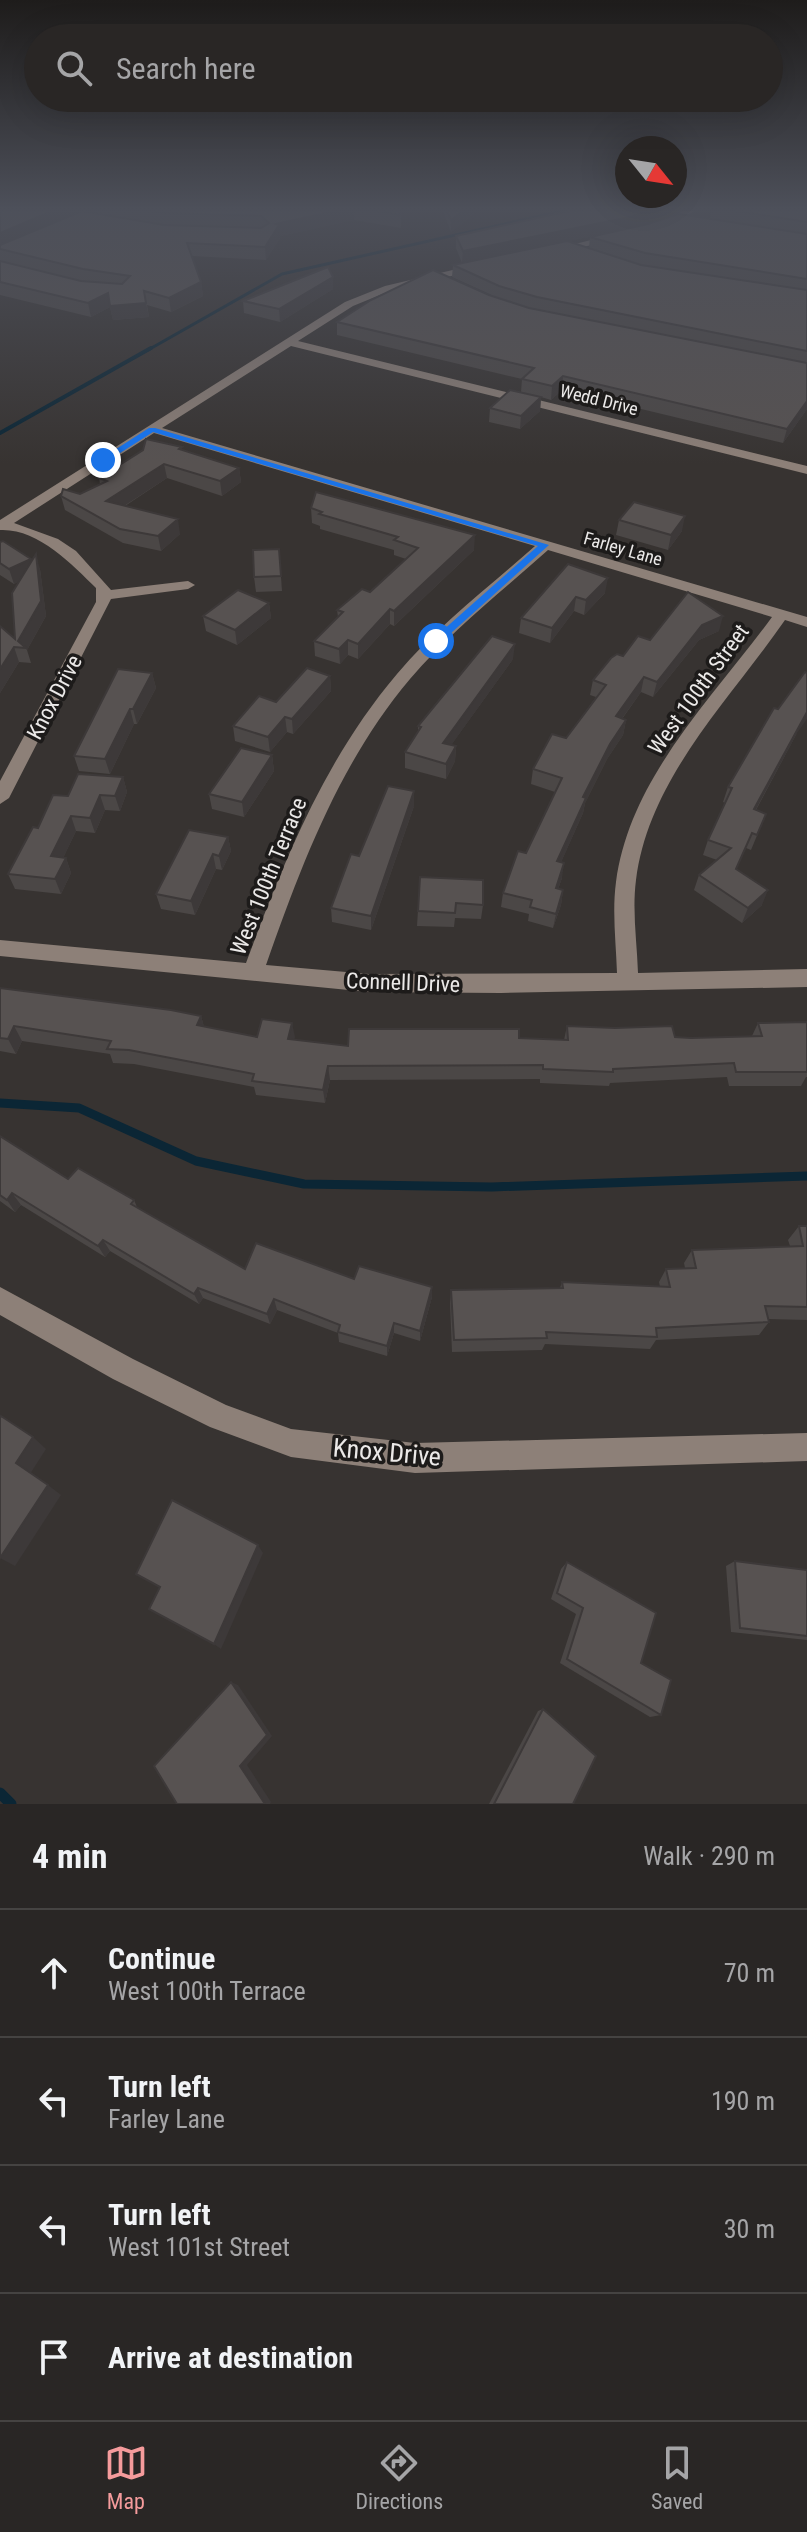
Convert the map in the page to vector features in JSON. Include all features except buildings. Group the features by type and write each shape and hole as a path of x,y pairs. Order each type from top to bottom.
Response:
{"street":[{"path":"1,525 368,295"},
{"name":"Wedd Drive","path":"289,342 807,470"},
{"name":"Farley Lane","path":"152,429 807,622"},
{"path":"1,525 53,542 71,554 103,587 103,595 188,585"},
{"name":"West 100th Terrace","path":"253,973 311,817 371,717 436,641 545,545"},
{"name":"Knox Drive","path":"0,798 98,614 104,602 103,595"},
{"name":"West 100th Street","path":"628,980 628,870 639,831 670,764 695,727 749,662 781,615"},
{"name":"Connell Drive","path":"0,948 369,983 501,984 807,978"},
{"name":"Knox Drive","path":"0,1300 123,1369 220,1417 291,1443 415,1458 807,1447"}],"waterway":[{"path":"148,350 245,295"},
{"path":"0,433 151,348"},
{"path":"0,1103 79,1108 196,1161 304,1184 492,1187 807,1176"},
{"path":"0,1793 11,1804"}],"route":[{"path":"103,460 152,429 545,545 436,641"}]}
